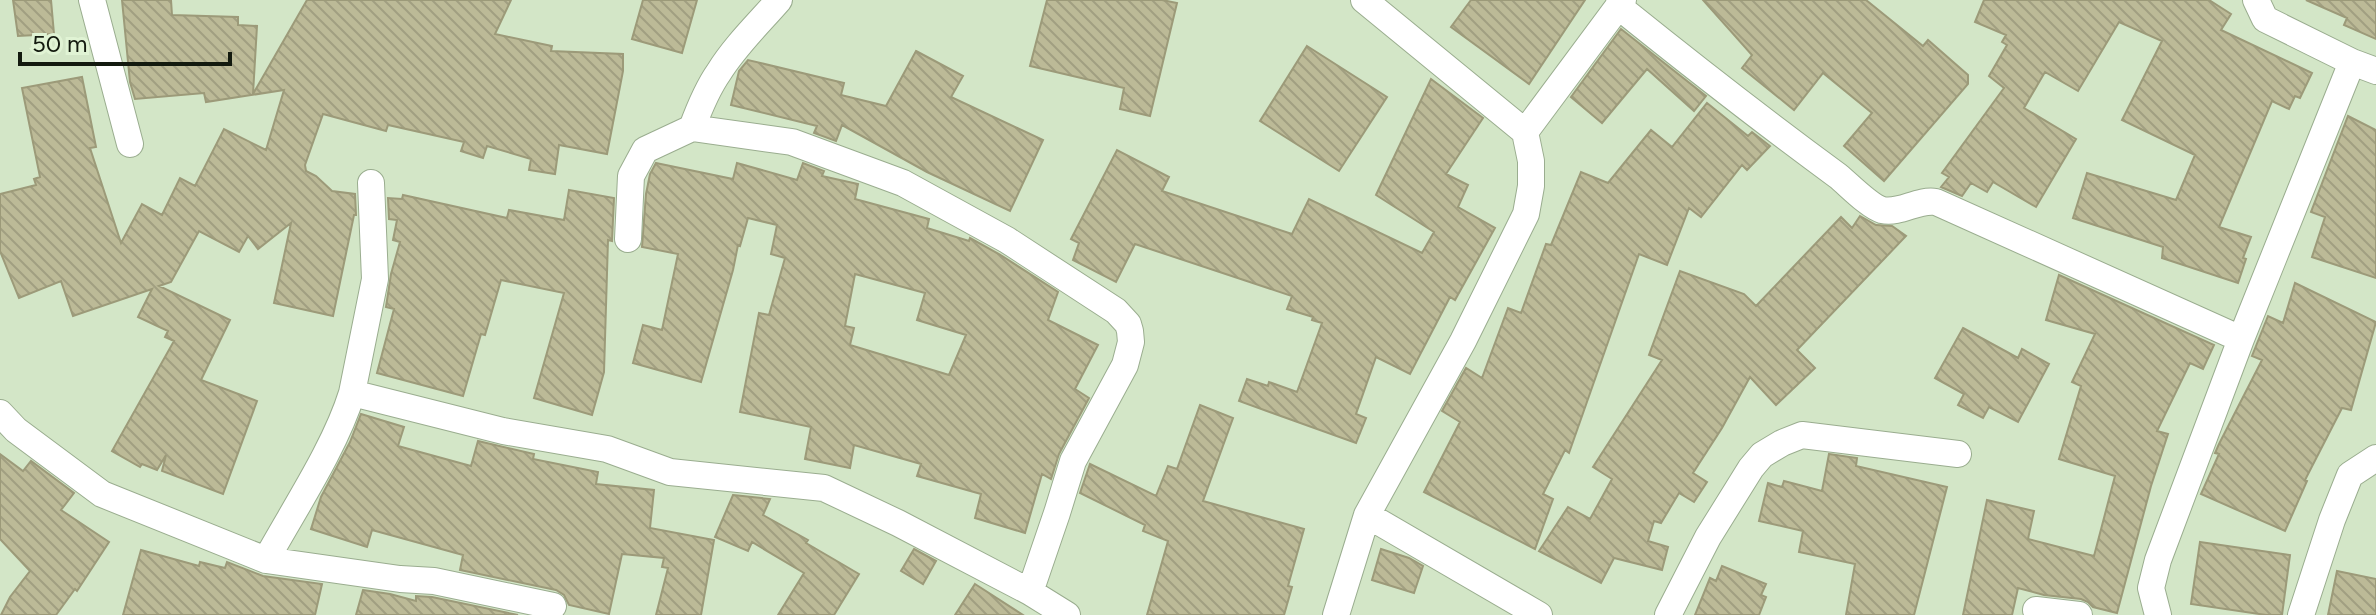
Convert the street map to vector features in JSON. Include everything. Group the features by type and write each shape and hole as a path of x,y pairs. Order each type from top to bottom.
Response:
{"street":[{"path":"92,0 130,144"},
{"path":"692,128 718,72 779,0"},
{"path":"1336,615 1367,515 1463,341 1526,214 1531,186 1531,161 1525,132 1364,0"},
{"path":"2158,615 2151,588 2158,560 2241,339 2364,67 2265,19 2256,0"},
{"path":"1525,132 1620,3 1710,80 1875,207 1895,211 1928,201 1936,202 2241,339"},
{"path":"628,239 631,176 645,150 692,128 792,142 903,183 1007,240 1116,311 1128,324 1131,342 1125,365 1073,461 1030,592"},
{"path":"266,560 313,476 352,393 375,279 371,183"},
{"path":"352,393 503,431 607,449 670,472 824,488 898,523 1030,592 1067,615"},
{"path":"0,413 25,437 102,494 266,560 434,581 553,606"},
{"path":"1668,615 1708,537 1751,468 1762,455 1782,443 1802,435 1958,454"},
{"path":"2301,615 2350,475 2376,458"},
{"path":"1367,515 1539,615"},
{"path":"2036,610 2079,615"}],"building":[{"path":"13,0 51,0 54,34 18,36"},
{"path":"122,0 171,0 172,15 238,17 238,25 257,26 253,94 307,0 511,0 495,34 552,46 551,51 623,54 623,71 607,154 559,145 555,174 529,170 531,159 487,146 483,158 461,151 464,142 388,125 386,131 323,114 305,165 306,171 332,191 355,194 356,215 333,316 274,303 291,223 258,249 248,236 239,252 199,231 171,282 159,286 230,320 201,380 257,401 223,494 162,471 166,455 157,470 142,464 140,467 112,451 174,341 165,337 168,331 138,317 152,289 73,316 61,281 19,298 0,251 0,194 36,185 34,179 40,177 22,88 82,77 96,147 90,148 121,243 142,204 162,215 180,178 195,186 224,129 266,150 284,90 206,102 204,93 135,99 130,82"},
{"path":"643,0 697,0 682,53 632,39"},
{"path":"1047,0 1162,0 1177,3 1150,116 1120,109 1124,88 1030,66"},
{"path":"1471,0 1585,0 1529,84 1451,27"},
{"path":"1703,0 1866,0 1923,46 1928,40 1968,75 1968,84 1884,181 1844,146 1872,113 1823,73 1794,110 1742,68 1752,55"},
{"path":"1984,0 2209,0 2231,14 2221,30 2312,73 2300,98 2295,96 2289,109 2272,101 2219,227 2251,237 2238,283 2162,258 2163,247 2073,218 2087,173 2176,200 2195,155 2122,120 2162,41 2119,22 2078,91 2045,72 2024,108 2076,139 2036,207 1993,182 1987,192 1971,183 1962,196 1941,187 1949,177 1942,173 2004,88 1989,76 2007,45 2002,42 2006,35 1975,22"},
{"path":"2306,0 2376,0 2376,39 2344,25 2347,18"},
{"path":"1621,29 1706,96 1694,111 1647,69 1602,123 1571,97"},
{"path":"1307,46 1387,97 1339,171 1260,121"},
{"path":"916,51 963,76 951,97 1043,140 1010,211 927,172 842,125 836,141 814,133 817,126 731,105 739,71 748,60 844,83 841,95 886,106"},
{"path":"1431,79 1483,118 1446,174 1468,185 1458,207 1495,228 1455,300 1450,297 1410,374 1376,357 1356,414 1366,418 1356,443 1239,401 1247,379 1268,386 1269,382 1297,392 1322,323 1287,309 1292,296 1135,244 1116,282 1073,260 1079,243 1071,239 1117,150 1169,177 1162,191 1292,234 1309,199 1422,253 1434,232 1376,195"},
{"path":"1707,103 1748,136 1752,132 1770,146 1747,170 1742,165 1701,217 1689,208 1667,265 1639,254 1569,453 1565,450 1543,494 1553,499 1535,549 1424,492 1460,422 1442,411 1466,368 1482,378 1508,308 1521,313 1546,244 1551,245 1581,172 1608,183 1651,130 1672,147"},
{"path":"2348,116 2376,130 2376,278 2312,257 2325,217 2311,212"},
{"path":"656,163 733,179 737,163 797,180 803,163 824,171 822,176 858,184 855,199 929,219 927,228 969,241 970,238 1058,292 1048,320 1098,345 1075,389 1089,398 1059,454 1051,479 1042,474 1025,533 975,518 981,494 917,476 921,464 854,445 850,468 805,459 811,427 740,412 759,313 769,315 785,258 771,254 777,225 748,218 701,382 633,363 643,325 662,330 678,254 642,247 650,174","holes":["855,274 925,293 917,320 966,335 949,375 850,345 854,328 845,326"]},
{"path":"569,190 614,198 612,241 608,240 604,372 592,415 534,398 564,293 501,280 463,396 377,373 394,309 386,307 400,242 393,240 397,220 389,219 388,198 402,199 403,195 507,218 509,210 564,220"},
{"path":"1860,216 1876,225 1892,226 1906,236 1797,350 1815,368 1776,405 1750,377 1693,473 1707,482 1694,502 1679,493 1661,523 1654,521 1648,541 1668,547 1662,570 1614,558 1601,583 1539,551 1568,507 1590,519 1612,479 1593,467 1662,360 1649,355 1680,271 1744,294 1756,306 1841,217 1852,228"},
{"path":"2059,275 2214,345 2203,369 2190,363 2157,431 2168,434 2117,613 2093,607 2081,599 2044,595 2018,588 2012,615 1963,615 1987,500 2034,511 2028,539 2094,556 2115,476 2059,459 2081,386 2072,382 2095,334 2046,320"},
{"path":"2295,283 2376,322 2351,410 2342,408 2305,480 2285,531 2201,494 2219,454 2215,453 2219,444 2262,360 2252,356 2268,316 2283,323"},
{"path":"1963,328 2018,358 2022,349 2049,364 2018,422 1989,407 1983,418 1958,405 1964,394 1935,378"},
{"path":"1200,405 1233,418 1203,501 1304,529 1288,586 1292,587 1284,615 1147,615 1168,541 1143,531 1145,525 1080,493 1090,464 1156,496 1168,466 1177,469"},
{"path":"361,414 404,427 398,446 471,466 478,441 534,454 533,459 598,472 596,484 654,490 650,528 714,540 701,615 656,615 668,568 662,567 664,558 622,554 609,614 569,605 564,595 556,590 460,570 463,555 372,530 367,547 311,529 321,497"},
{"path":"0,454 23,471 31,461 74,493 61,510 109,542 77,591 75,589 56,615 1,615 30,571 0,539"},
{"path":"1829,454 1857,458 1856,466 1947,487 1914,615 1846,615 1855,564 1799,552 1803,531 1759,521 1768,483 1782,487 1784,481 1822,491"},
{"path":"733,495 770,499 763,515 859,574 834,615 778,615 804,573 752,542 748,551 715,537"},
{"path":"2200,542 2290,555 2282,615 2191,604"},
{"path":"914,549 936,561 923,584 901,571"},
{"path":"1381,549 1423,566 1414,593 1372,580"},
{"path":"141,550 199,566 200,562 225,568 227,562 263,576 322,584 315,615 123,615"},
{"path":"1722,566 1766,584 1761,595 1766,597 1759,615 1695,615 1710,578 1716,581"},
{"path":"2337,571 2376,579 2376,615 2328,615"},
{"path":"975,584 1023,615 955,615"},
{"path":"363,590 416,601 416,596 432,597 518,615 356,615"}]}
